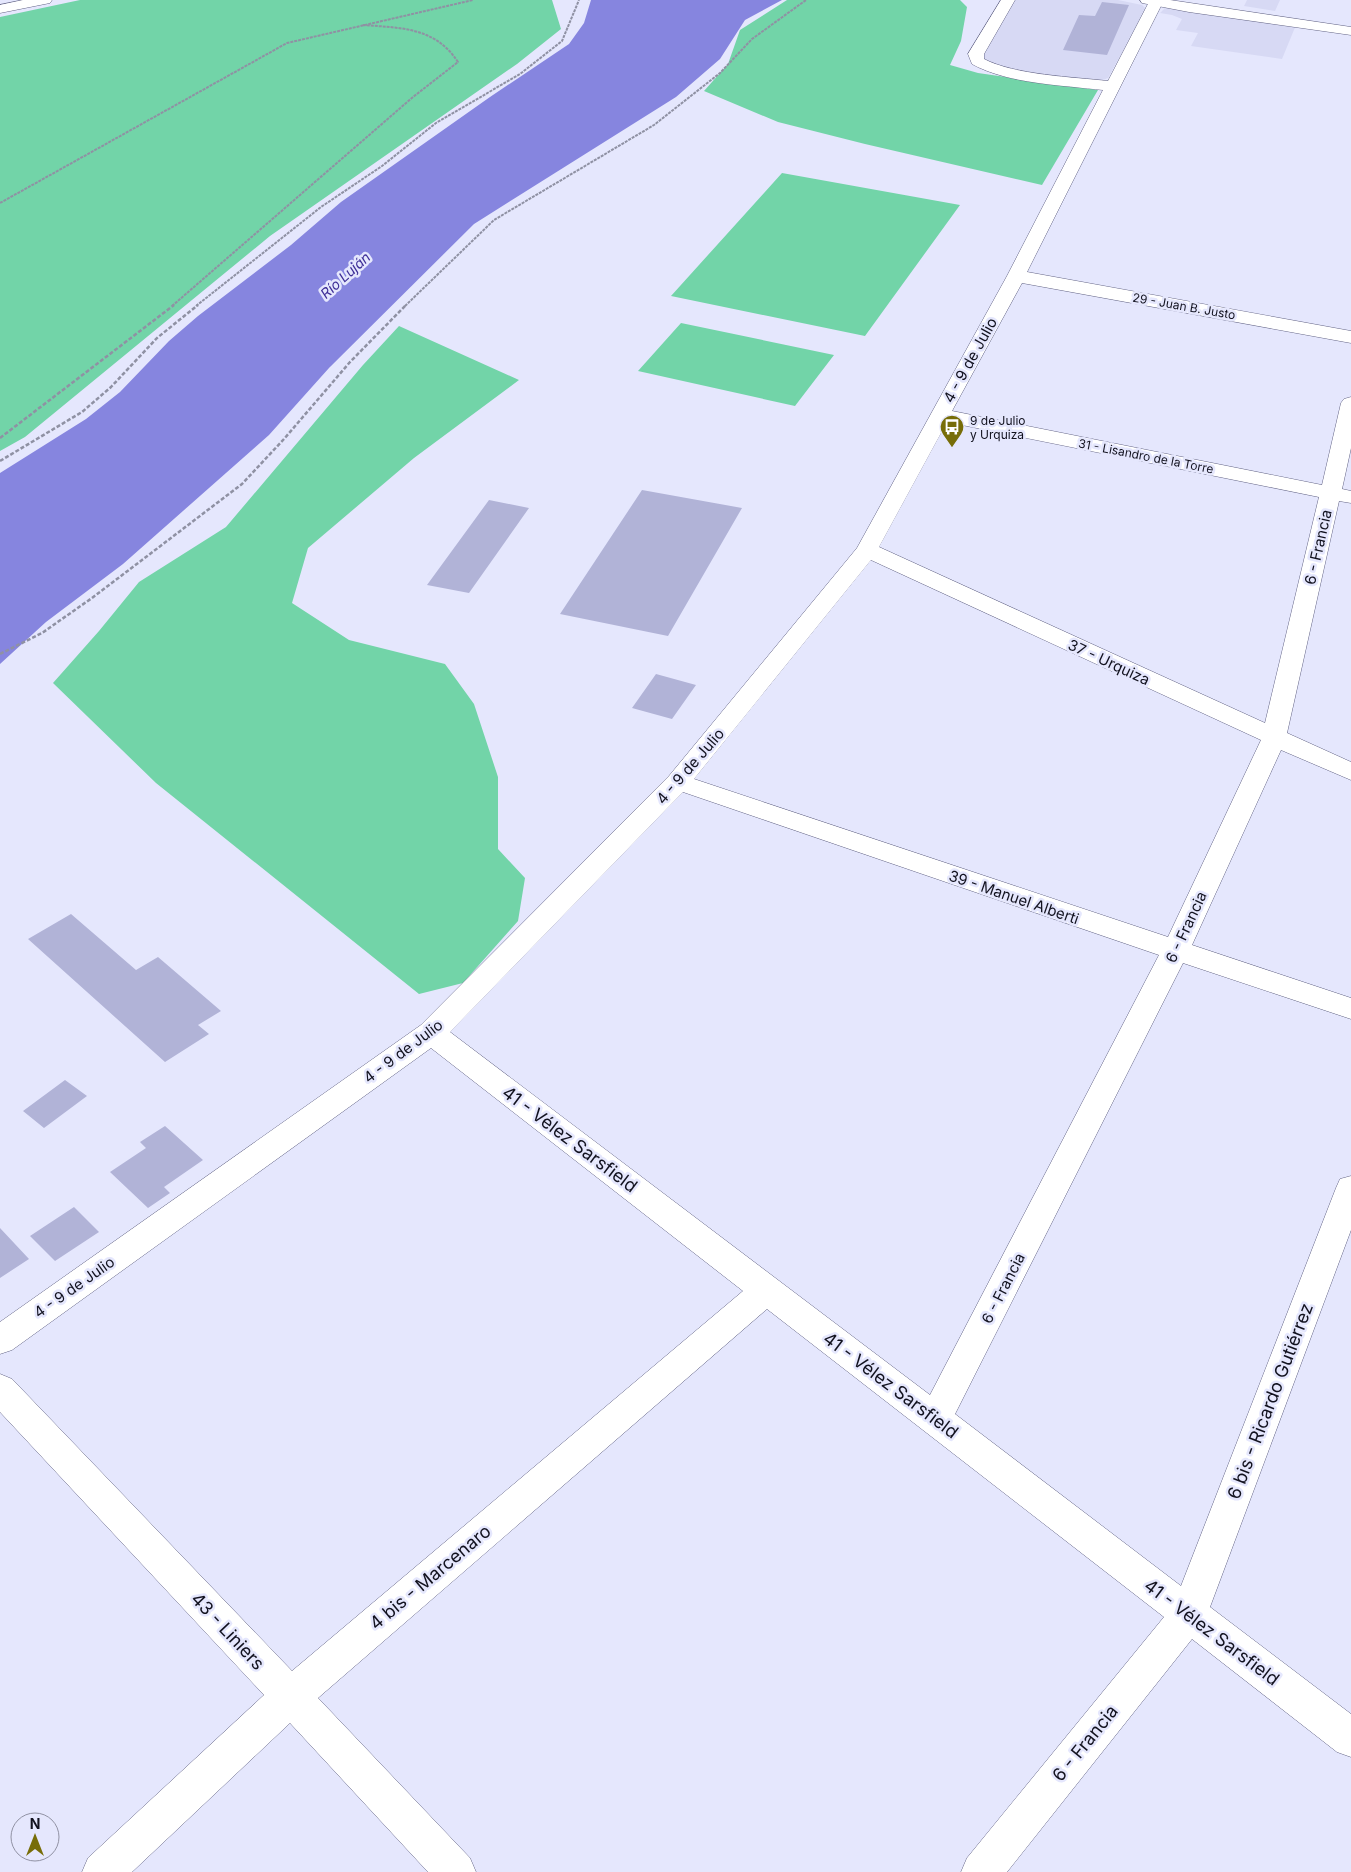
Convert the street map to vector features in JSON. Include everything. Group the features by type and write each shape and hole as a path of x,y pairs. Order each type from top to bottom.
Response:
{"street":[{"path":"0,10 46,0"},
{"path":"1008,0 976,54 977,61 982,65 1003,71 1112,86"},
{"path":"1154,0 1190,3 1351,25"},
{"path":"1154,0 1189,8 1351,31"},
{"name":"4 - 9 de Julio","path":"0,1340 431,1033 678,782 867,550 1016,276 1154,0"},
{"name":"29 - Juan B. Justo","path":"1016,276 1351,337"},
{"name":"6 - Francia","path":"936,1420 1175,951 1274,738 1340,495 1351,403"},
{"name":"31 - Lisandro de la Torre","path":"940,415 1340,495"},
{"name":"37 - Urquiza","path":"867,550 1351,772"},
{"name":"39 - Manuel Alberti","path":"678,782 1351,1010"},
{"name":"41 - Vélez Sarsfield","path":"431,1033 1351,1738"},
{"name":"6 bis - Ricardo Gutiérrez","path":"1189,1614 1351,1188"},
{"name":"4 bis - Marcenaro","path":"102,1872 290,1697 766,1290"},
{"name":"43 - Liniers","path":"0,1388 456,1872"},
{"name":"6 - Francia","path":"981,1872 1189,1614"}],"path":[{"path":"0,203 287,43 473,0"},
{"path":"0,461 82,412 111,387 157,338 321,208 382,166 436,123 520,74 562,42 579,0"},
{"path":"0,654 42,633 92,598 242,484 350,362 450,260 494,220 654,124 720,73 752,39 806,0"},
{"path":"0,438 173,306 413,97 458,62 452,50 437,38 403,28 363,25"}],"shaded area":[{"path":"1012,0 1118,0 1142,5 1146,9 1108,78 1100,81 996,69 980,61"},
{"path":"1247,0 1280,0 1275,11 1244,6"},
{"path":"1165,8 1296,25 1282,59 1191,46 1198,33 1176,30 1182,19 1160,13"}],"green space":[{"path":"80,0 552,0 561,29 517,64 270,236 25,437 0,451 0,17"},
{"path":"787,0 960,0 967,7 961,41 950,65 978,73 1098,90 1042,185 778,122 704,91 728,64 740,30"},
{"path":"782,173 960,205 865,336 671,296"},
{"path":"681,323 834,355 795,406 638,371"},
{"path":"399,326 519,380 414,458 308,548 292,603 349,640 445,664 474,704 498,777 498,849 525,878 518,921 463,983 419,994 156,783 53,683 139,582 226,527 363,365"}],"water":[{"name":"Río Luján","path":"591,0 782,0 745,20 720,59 676,97 474,224 329,368 269,435 123,564 46,622 0,664 0,473 86,419 120,392 169,341 198,316 291,245 341,202 569,44 584,23"}],"building":[{"path":"1102,2 1129,5 1107,55 1063,50 1079,15 1095,16"},
{"path":"642,490 742,508 668,636 560,614"},
{"path":"489,500 529,508 469,593 427,585"},
{"path":"656,674 696,685 672,719 632,708"},
{"path":"71,914 136,970 158,957 221,1011 198,1025 209,1034 165,1062 28,939"},
{"path":"65,1080 87,1096 44,1128 23,1111"},
{"path":"165,1126 203,1160 164,1187 170,1193 148,1208 110,1172 146,1148 140,1142"},
{"path":"74,1207 99,1232 55,1261 30,1236"},
{"path":"0,1228 29,1259 0,1278"}],"place":[{"name":"9 de Julio y Urquiza","path":"952,448"}]}
